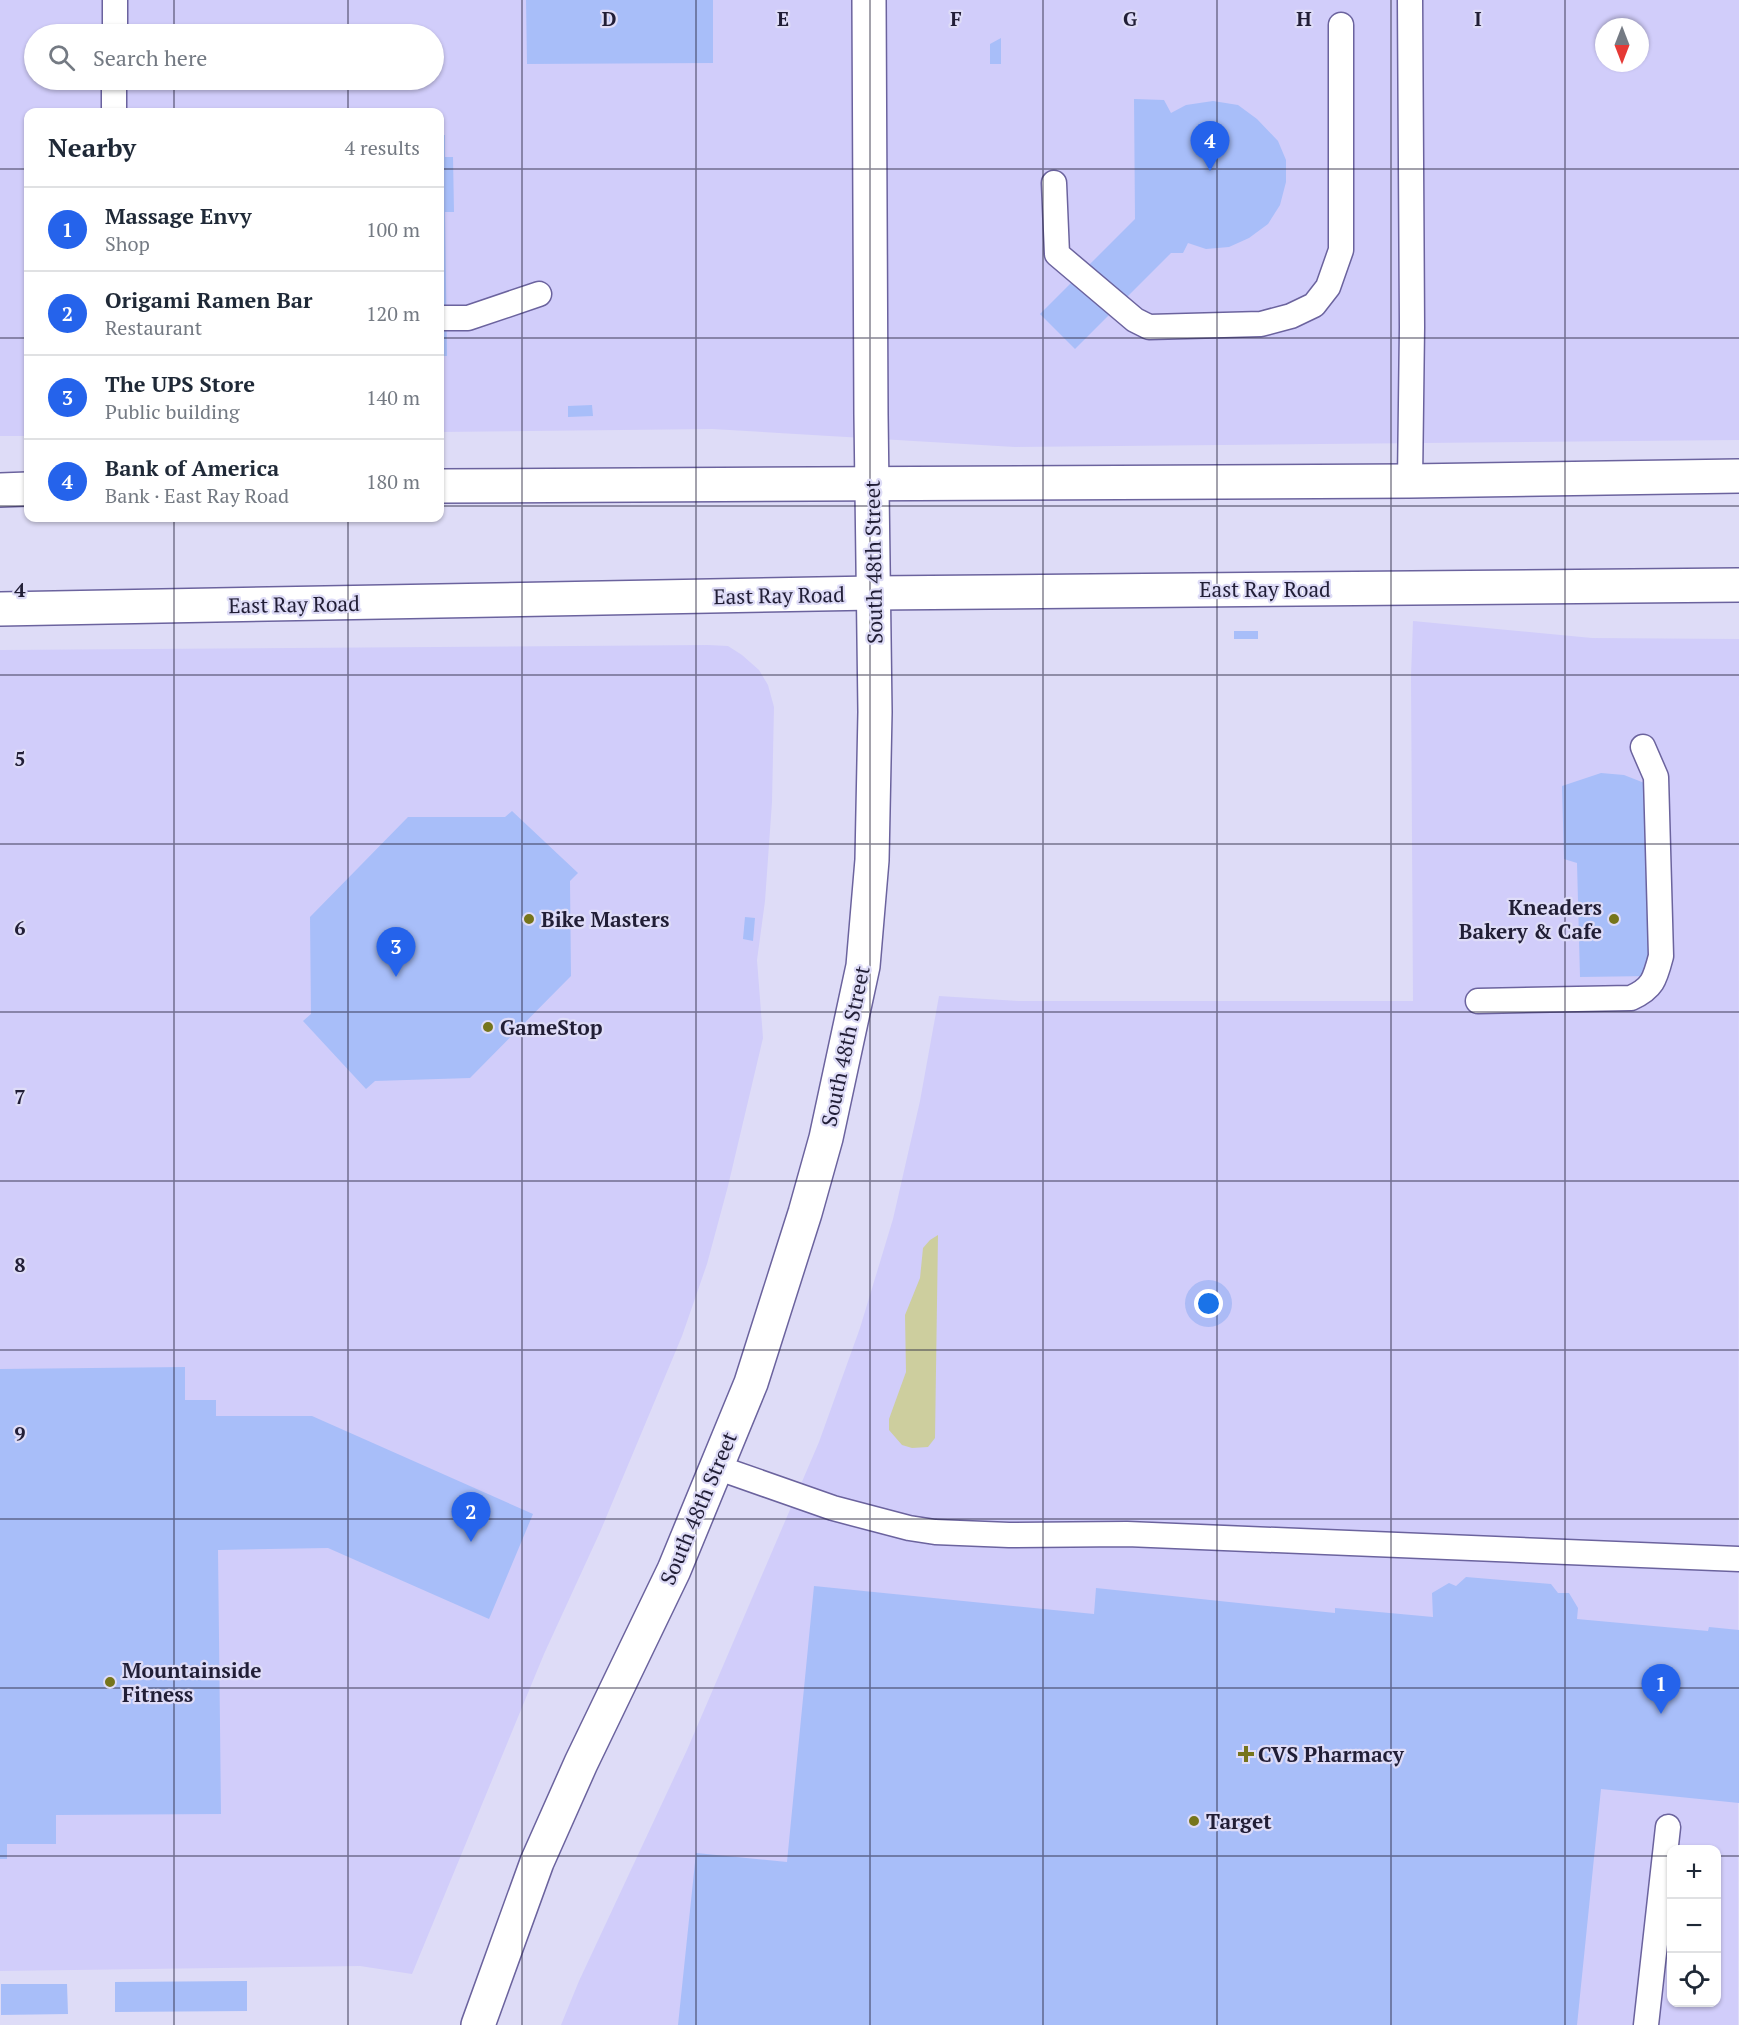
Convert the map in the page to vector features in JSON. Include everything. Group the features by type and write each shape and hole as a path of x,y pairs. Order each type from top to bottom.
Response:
{"main road":[{"name":"South 48th Street","path":"478,2025 537,1862 580,1763 674,1570 751,1383 805,1213 826,1138 862,966 873,828 875,712 871,485 869,0"},
{"path":"444,486 1410,481 1739,476"},
{"path":"0,490 24,489"},
{"name":"East Ray Road","path":"0,609 874,593 1739,585"}],"lane":[{"path":"115,0 115,24"},
{"path":"1410,0 1412,315 1410,481"},
{"path":"1054,183 1057,254 1135,320 1149,327 1261,324 1291,316 1314,305 1328,287 1341,250 1341,25"},
{"path":"114,90 114,108"},
{"path":"444,318 468,318 539,294"},
{"path":"1478,1000 1631,999 1646,992 1657,973 1661,956 1656,777 1643,747"},
{"path":"716,1467 832,1508 909,1528 935,1532 1009,1535 1127,1534 1739,1559"},
{"path":"1646,2025 1668,1827"}],"shaded area":[{"path":"0,0 1739,0 1739,440 1015,447 712,429 444,432 444,108 24,108 24,436 0,436"},
{"path":"1413,621 1592,638 1739,639 1738,2025 561,2025 579,1981 687,1750 819,1442 860,1328 893,1219 920,1101 939,996 1018,1001 1413,1001 1411,676"},
{"path":"728,646 759,670 768,685 774,707 772,802 765,901 757,960 763,1038 707,1264 682,1336 600,1532 544,1654 412,1974 360,1966 0,1971 0,650"}],"green space":[{"path":"938,1235 935,1438 928,1447 912,1448 902,1445 889,1430 889,1419 906,1372 905,1315 920,1278 923,1248"}],"building":[{"path":"526,0 713,0 713,63 527,64"},
{"path":"1001,38 1001,64 990,64 990,44"},
{"path":"1134,99 1164,100 1171,113 1186,105 1213,101 1238,105 1257,119 1278,141 1286,160 1286,182 1280,205 1268,224 1249,238 1229,247 1206,249 1188,243 1183,253 1171,253 1075,349 1040,314 1135,219"},
{"path":"444,135 445,157 453,157 454,212 445,212 447,356 444,356"},
{"path":"592,405 593,416 568,417 568,406"},
{"path":"1234,631 1258,631 1258,639 1234,639"},
{"name":"Kneaders Bakery & Cafe","path":"1601,773 1624,775 1647,784 1651,976 1580,977 1577,863 1564,859 1562,786"},
{"path":"512,811 578,873 570,881 571,976 470,1078 375,1081 366,1089 303,1021 311,1014 310,917 408,817 505,817"},
{"path":"745,917 755,918 753,941 743,939"},
{"name":"Mountainside Fitness","path":"185,1367 185,1400 216,1400 216,1416 312,1416 533,1514 489,1619 328,1548 218,1550 221,1814 56,1815 56,1844 7,1844 7,1859 0,1859 0,1369"},
{"name":"Target","path":"1466,1577 1551,1584 1558,1593 1569,1593 1578,1608 1577,1619 1708,1631 1709,1627 1739,1630 1739,1803 1601,1789 1577,2025 678,2025 696,1853 787,1862 814,1586 1094,1614 1096,1588 1335,1613 1335,1608 1433,1617 1432,1593 1449,1583 1456,1586"},
{"path":"247,1981 247,2011 115,2012 115,1982"},
{"path":"1,1984 67,1984 68,2014 1,2015"}],"place":[{"name":"Bank of America","path":"1210,171"},
{"name":"Bike Masters","path":"529,919"},
{"name":"Kneaders Bakery & Cafe","path":"1614,919"},
{"name":"The UPS Store","path":"396,977"},
{"name":"GameStop","path":"488,1027"},
{"name":"Origami Ramen Bar","path":"471,1542"},
{"name":"Mountainside Fitness","path":"110,1682"},
{"name":"Massage Envy","path":"1661,1714"},
{"name":"CVS Pharmacy","path":"1246,1754"},
{"name":"Target","path":"1194,1821"}]}
